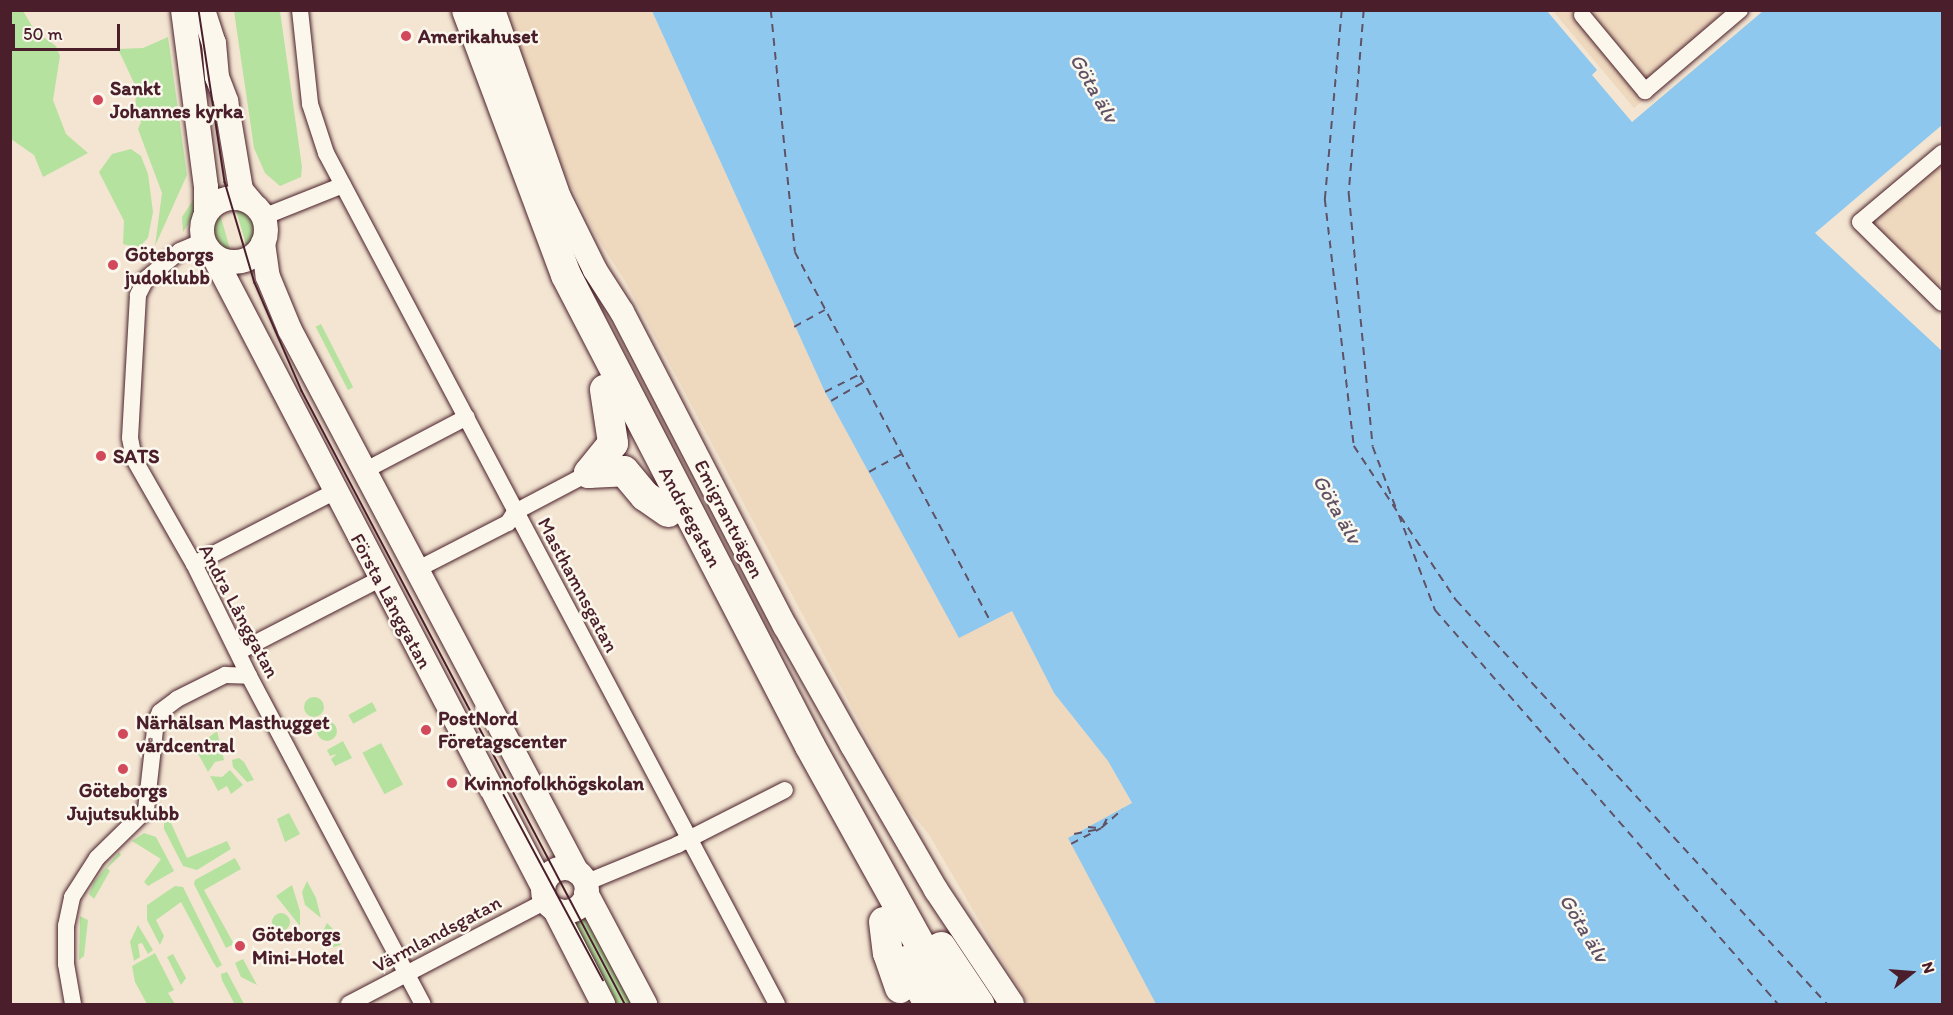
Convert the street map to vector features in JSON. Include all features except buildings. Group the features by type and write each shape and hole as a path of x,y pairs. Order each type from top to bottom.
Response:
{"highway":[{"name":"Andréegatan","path":"449,10 538,257 668,512 929,1005"},
{"name":"Andréegatan","path":"467,10 566,275 862,842 953,1005"},
{"path":"590,473 613,443 605,390"},
{"path":"590,473 624,471 645,496 668,512"},
{"path":"862,842 889,872 979,1005"},
{"path":"884,922 888,953 907,1005"}],"street":[{"path":"183,10 206,187 206,213 201,227 208,248 239,262 254,256 263,243 257,210 241,190 226,101 216,10"},
{"path":"203,10 214,43 217,77 226,101"},
{"name":"Masthamnsgatan","path":"300,10 312,113 326,153 515,512 691,837 777,1005"},
{"name":"Emigrantvägen","path":"493,10 559,197 595,270 622,312 785,626 852,745 936,890 1012,1005"},
{"path":"1582,15 1645,91 1740,10"},
{"path":"1942,153 1860,222 1942,303"},
{"path":"206,213 229,198 257,210 344,185"},
{"name":"Första Långgatan","path":"263,243 268,277 290,330 418,569 645,1005"},
{"name":"Första Långgatan","path":"208,248 603,1005"},
{"name":"Andra Långgatan","path":"208,248 180,251 146,279 138,295 130,438 134,459 194,564 240,651 249,676 423,1005"},
{"path":"364,471 467,417"},
{"path":"418,569 508,523 515,512 590,473"},
{"path":"194,564 334,492"},
{"path":"240,651 380,579"},
{"path":"73,1005 66,964 66,926 72,897 97,858 146,810 156,721 160,712 177,699 225,675 249,676"},
{"path":"583,883 691,837 785,790"},
{"path":"566,868 583,883 576,909 548,899 555,871 566,868"},
{"name":"Värmlandsgatan","path":"349,1005 548,899"}],"shaded area":[{"path":"504,11 652,11 825,392 959,637 1012,611 1054,693 1108,761 1132,804 1074,834 1156,1004 1028,1004 928,833 903,804 625,281 596,236 566,176"},
{"path":"1553,11 1751,11 1634,108"},
{"path":"1942,160 1942,301 1864,228"}],"green space":[{"path":"10,11 23,11 35,31 56,46 60,56 53,100 66,134 88,153 43,177 34,155 11,139"},
{"path":"234,11 280,11 302,167 301,177 280,186 265,173 254,148"},
{"path":"168,37 187,175 155,246 162,193 138,129 141,122 136,112 135,85 118,49 143,48"},
{"path":"131,149 141,156 148,174 153,212 148,238 138,248 123,244 124,221 99,172 112,154"},
{"path":"195,197 195,214 183,232 182,217"},
{"path":"236,210 243,211 253,223 253,236 247,248"},
{"path":"220,214 231,253 213,237 215,219"},
{"path":"321,324 353,387 348,390 316,327"},
{"path":"310,697 318,697 324,703 324,711 318,717 310,717 304,711 304,703"},
{"path":"372,702 377,711 353,724 348,715"},
{"path":"323,721 331,721 337,727 337,735 331,741 323,741 317,735 317,727"},
{"path":"217,731 224,760 215,762 208,772 195,748"},
{"path":"343,741 352,758 335,766 331,759 337,754 330,756 327,750"},
{"path":"381,743 403,784 385,794 362,753"},
{"path":"239,758 244,762 254,780 247,782 233,767 232,760"},
{"path":"230,770 243,785 231,794 227,786 218,791 210,776 222,777"},
{"path":"164,808 187,858 227,841 231,849 197,870 183,866 164,829"},
{"path":"289,813 300,834 285,842 277,819"},
{"path":"144,833 156,837 174,871 148,886 144,882 161,859 132,841"},
{"path":"119,852 121,855 107,868 110,871 94,899 89,894 94,882"},
{"path":"235,858 241,869 204,890 234,944 226,948 194,884 195,880"},
{"path":"307,881 316,898 321,918 305,905 302,892"},
{"path":"292,885 300,911 300,926 276,896"},
{"path":"175,886 183,887 222,965 217,968 181,902 156,920 164,936 160,945 147,920 147,905"},
{"path":"581,911 584,912 636,1004 611,1004 571,917"},
{"path":"281,913 287,916 290,922 287,928 281,931 275,928 272,922 275,916"},
{"path":"80,916 88,920 84,956 79,960"},
{"path":"327,923 341,945 334,947 324,941 322,933"},
{"path":"138,925 153,950 148,954 142,943 138,944 140,957 134,961 130,942"},
{"path":"155,953 174,990 168,993 175,1004 147,1004 135,982 132,966"},
{"path":"173,954 186,978 181,985 167,957"},
{"path":"243,959 257,985 241,977 235,963"},
{"path":"227,972 244,1004 234,1003 222,980 221,974"}],"water":[{"name":"Göta älv","path":"652,11 1547,11 1597,70 1592,75 1632,122 1763,11 1942,11 1942,125 1815,233 1942,351 1942,1004 1156,1004 1068,838 1132,803 1108,761 1054,693 1012,611 959,638 825,392"}],"ferry route":[{"path":"771,10 795,252 991,622"},
{"path":"1342,10 1325,199 1354,446 1456,600 1827,1004"},
{"path":"1364,10 1349,194 1373,447 1396,508"},
{"path":"794,327 825,310"},
{"path":"825,392 859,375"},
{"path":"831,401 864,382"},
{"path":"869,472 902,454"},
{"path":"1399,515 1435,610 1778,1004"},
{"path":"1071,844 1101,828 1122,810"},
{"path":"1103,826 1108,816"},
{"path":"1088,827 1098,828"},
{"path":"1074,834 1099,829"}],"tram line":[{"path":"199,10 225,182 255,283 302,391 625,1004"},
{"path":"504,795 603,980"}],"place":[{"name":"Amerikahuset","path":"406,36"},
{"name":"Sankt Johannes kyrka","path":"98,100"},
{"name":"Göteborgs judoklubb","path":"113,265"},
{"name":"SATS","path":"101,456"},
{"name":"PostNord Företagscenter","path":"426,730"},
{"name":"Närhälsan Masthugget vårdcentral","path":"123,734"},
{"name":"Göteborgs Jujutsuklubb","path":"123,769"},
{"name":"Kvinnofolkhögskolan","path":"452,783"},
{"name":"Göteborgs Mini-Hotel","path":"240,946"}]}
